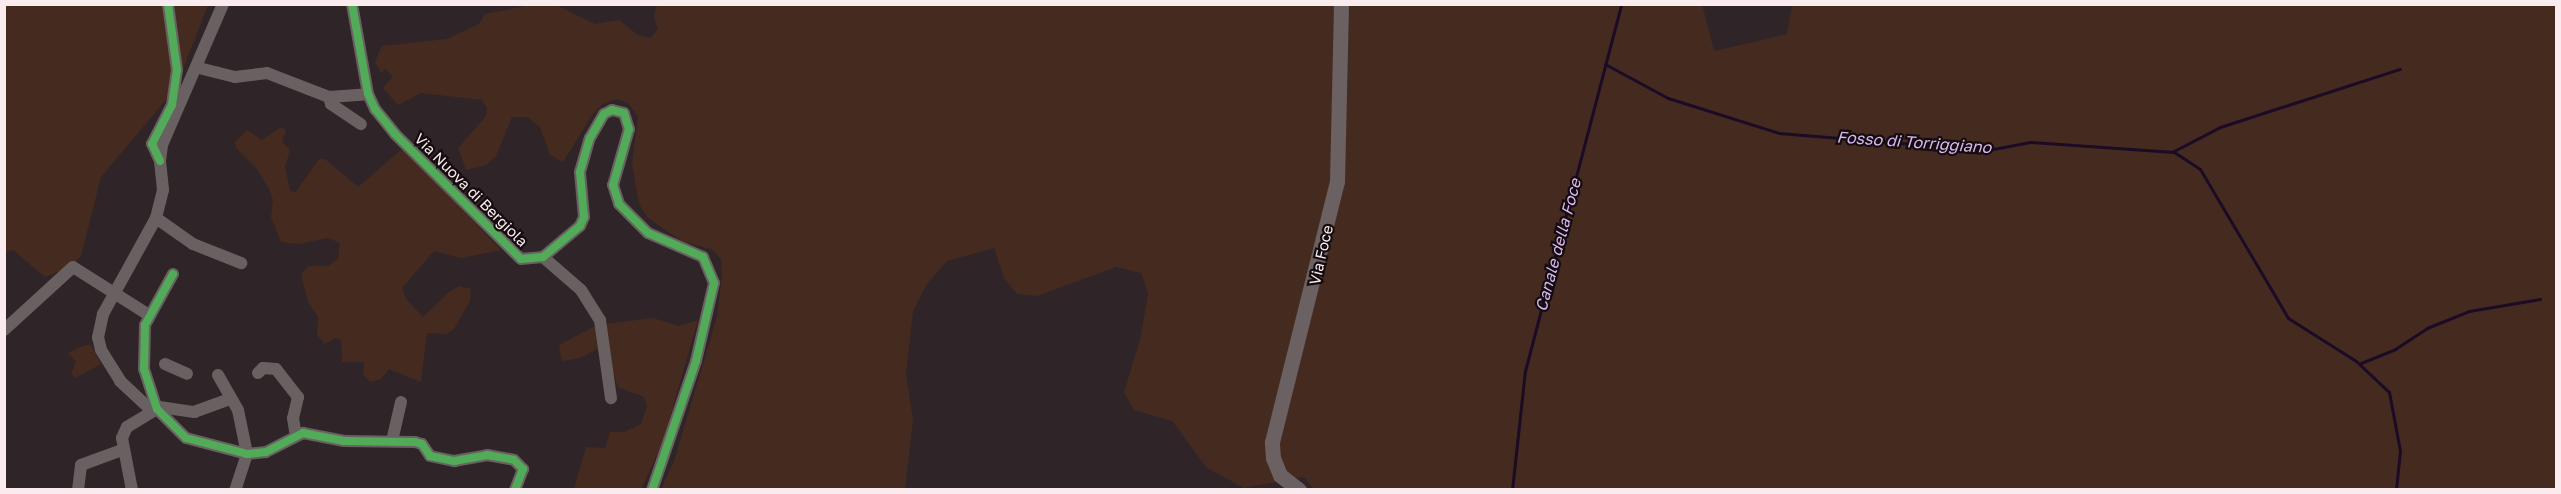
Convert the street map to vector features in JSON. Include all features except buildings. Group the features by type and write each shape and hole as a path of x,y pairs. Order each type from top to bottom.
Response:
{"main road":[{"name":"Via Foce","path":"1299,489 1280,475 1273,458 1272,442 1337,181 1341,4"}],"street":[{"path":"168,4 177,70 172,105 152,144 160,161 164,190 156,218 99,326 101,350 128,393 158,409 186,438 247,454 266,452 296,436 422,444 430,456 454,461 487,455 514,460 523,469 514,489"},
{"path":"160,161 168,126 199,68 223,4"},
{"name":"Via Nuova di Bergiola","path":"352,4 368,94 385,123 509,251 521,259 543,257 566,242 584,217 580,172 596,125 612,110 624,113 628,129 613,185 619,204 648,233 704,257 714,283 696,361 652,489"},
{"path":"199,68 235,77 267,73 329,97 368,94"},
{"path":"329,97 331,104 361,124"},
{"path":"156,218 193,244 241,263"},
{"name":"Via Nuova di Bergiola","path":"543,257 581,290 600,320 611,398"},
{"path":"4,330 74,267 149,315"},
{"path":"158,409 144,369 143,337 149,315 173,274"},
{"path":"165,364 187,374"},
{"path":"258,373 263,368 276,369 298,397 293,418 296,436"},
{"path":"218,375 238,410 247,454 235,489"},
{"path":"132,489 122,450 122,438 127,427 158,409 200,411 230,399"},
{"path":"392,441 401,402"},
{"path":"78,489 81,465 122,450"}],"shaded area":[{"path":"535,4 556,5 595,24 619,20 638,35 650,38 658,29 654,17 657,4 1702,4 1714,51 1787,34 1792,5 2556,5 2556,489 1314,490 1304,477 1244,488 1207,468 1172,421 1134,410 1124,392 1140,340 1148,294 1141,273 1116,267 1037,296 1017,294 1004,278 994,248 947,261 927,284 913,311 906,374 913,420 905,489 661,489 674,461 717,317 722,274 721,259 711,249 683,242 648,218 639,204 632,164 638,117 629,104 617,99 603,104 593,114 563,162 550,155 540,127 527,117 512,117 496,156 486,165 466,170 458,148 486,116 487,108 482,100 421,93 398,105 383,88 393,76 385,69 381,73 375,62 382,46 447,39 479,24 485,14"},
{"path":"5,5 208,5 175,89 101,177 81,256 72,266 45,277 13,250 5,252"},
{"path":"281,127 286,130 282,142 290,150 285,167 290,190 295,193 319,159 325,159 358,187 403,148 501,250 461,258 434,251 402,288 406,299 423,317 449,292 459,286 471,289 470,301 454,329 446,334 427,333 421,382 389,369 381,379 370,382 363,374 364,362 342,362 341,339 335,338 325,344 317,335 318,317 308,302 301,274 309,266 328,266 338,259 340,243 328,238 299,244 281,242 271,217 273,200 269,189 257,169 236,148 235,142 247,130 262,140"},
{"path":"653,318 679,326 698,320 662,445 641,489 574,489 586,447 605,448 610,432 624,432 641,424 647,406 644,397 618,387 606,351 597,349 580,358 562,361 559,345 597,325"},
{"path":"91,345 101,364 76,378 71,374 76,362 68,353"}],"waterway":[{"name":"Canale della Foce","path":"1512,490 1525,371 1621,4"},
{"name":"Fosso di Torriggiano","path":"1605,64 1668,98 1779,133 1988,150 2030,142 2174,152 2200,169 2288,318 2356,361 2389,392 2400,451 2396,490"},
{"name":"Fosso di Torriggiano","path":"2172,152 2220,127 2400,69"},
{"path":"2361,363 2395,349 2427,328 2469,311 2540,299"}],"cycle path":[{"path":"160,161 152,144 172,105 177,70 168,4"},
{"path":"352,4 368,94 375,109 395,134 521,259 543,257 580,226 584,217 580,172 590,138 604,114 612,110 624,113 629,129 613,185 619,204 648,233 703,257 714,283 696,361 652,490"},
{"path":"173,274 145,325 144,369 157,409 186,438 247,454 266,452 303,433 344,441 415,442 422,444 430,456 454,461 487,455 514,460 523,469 515,490"}]}
